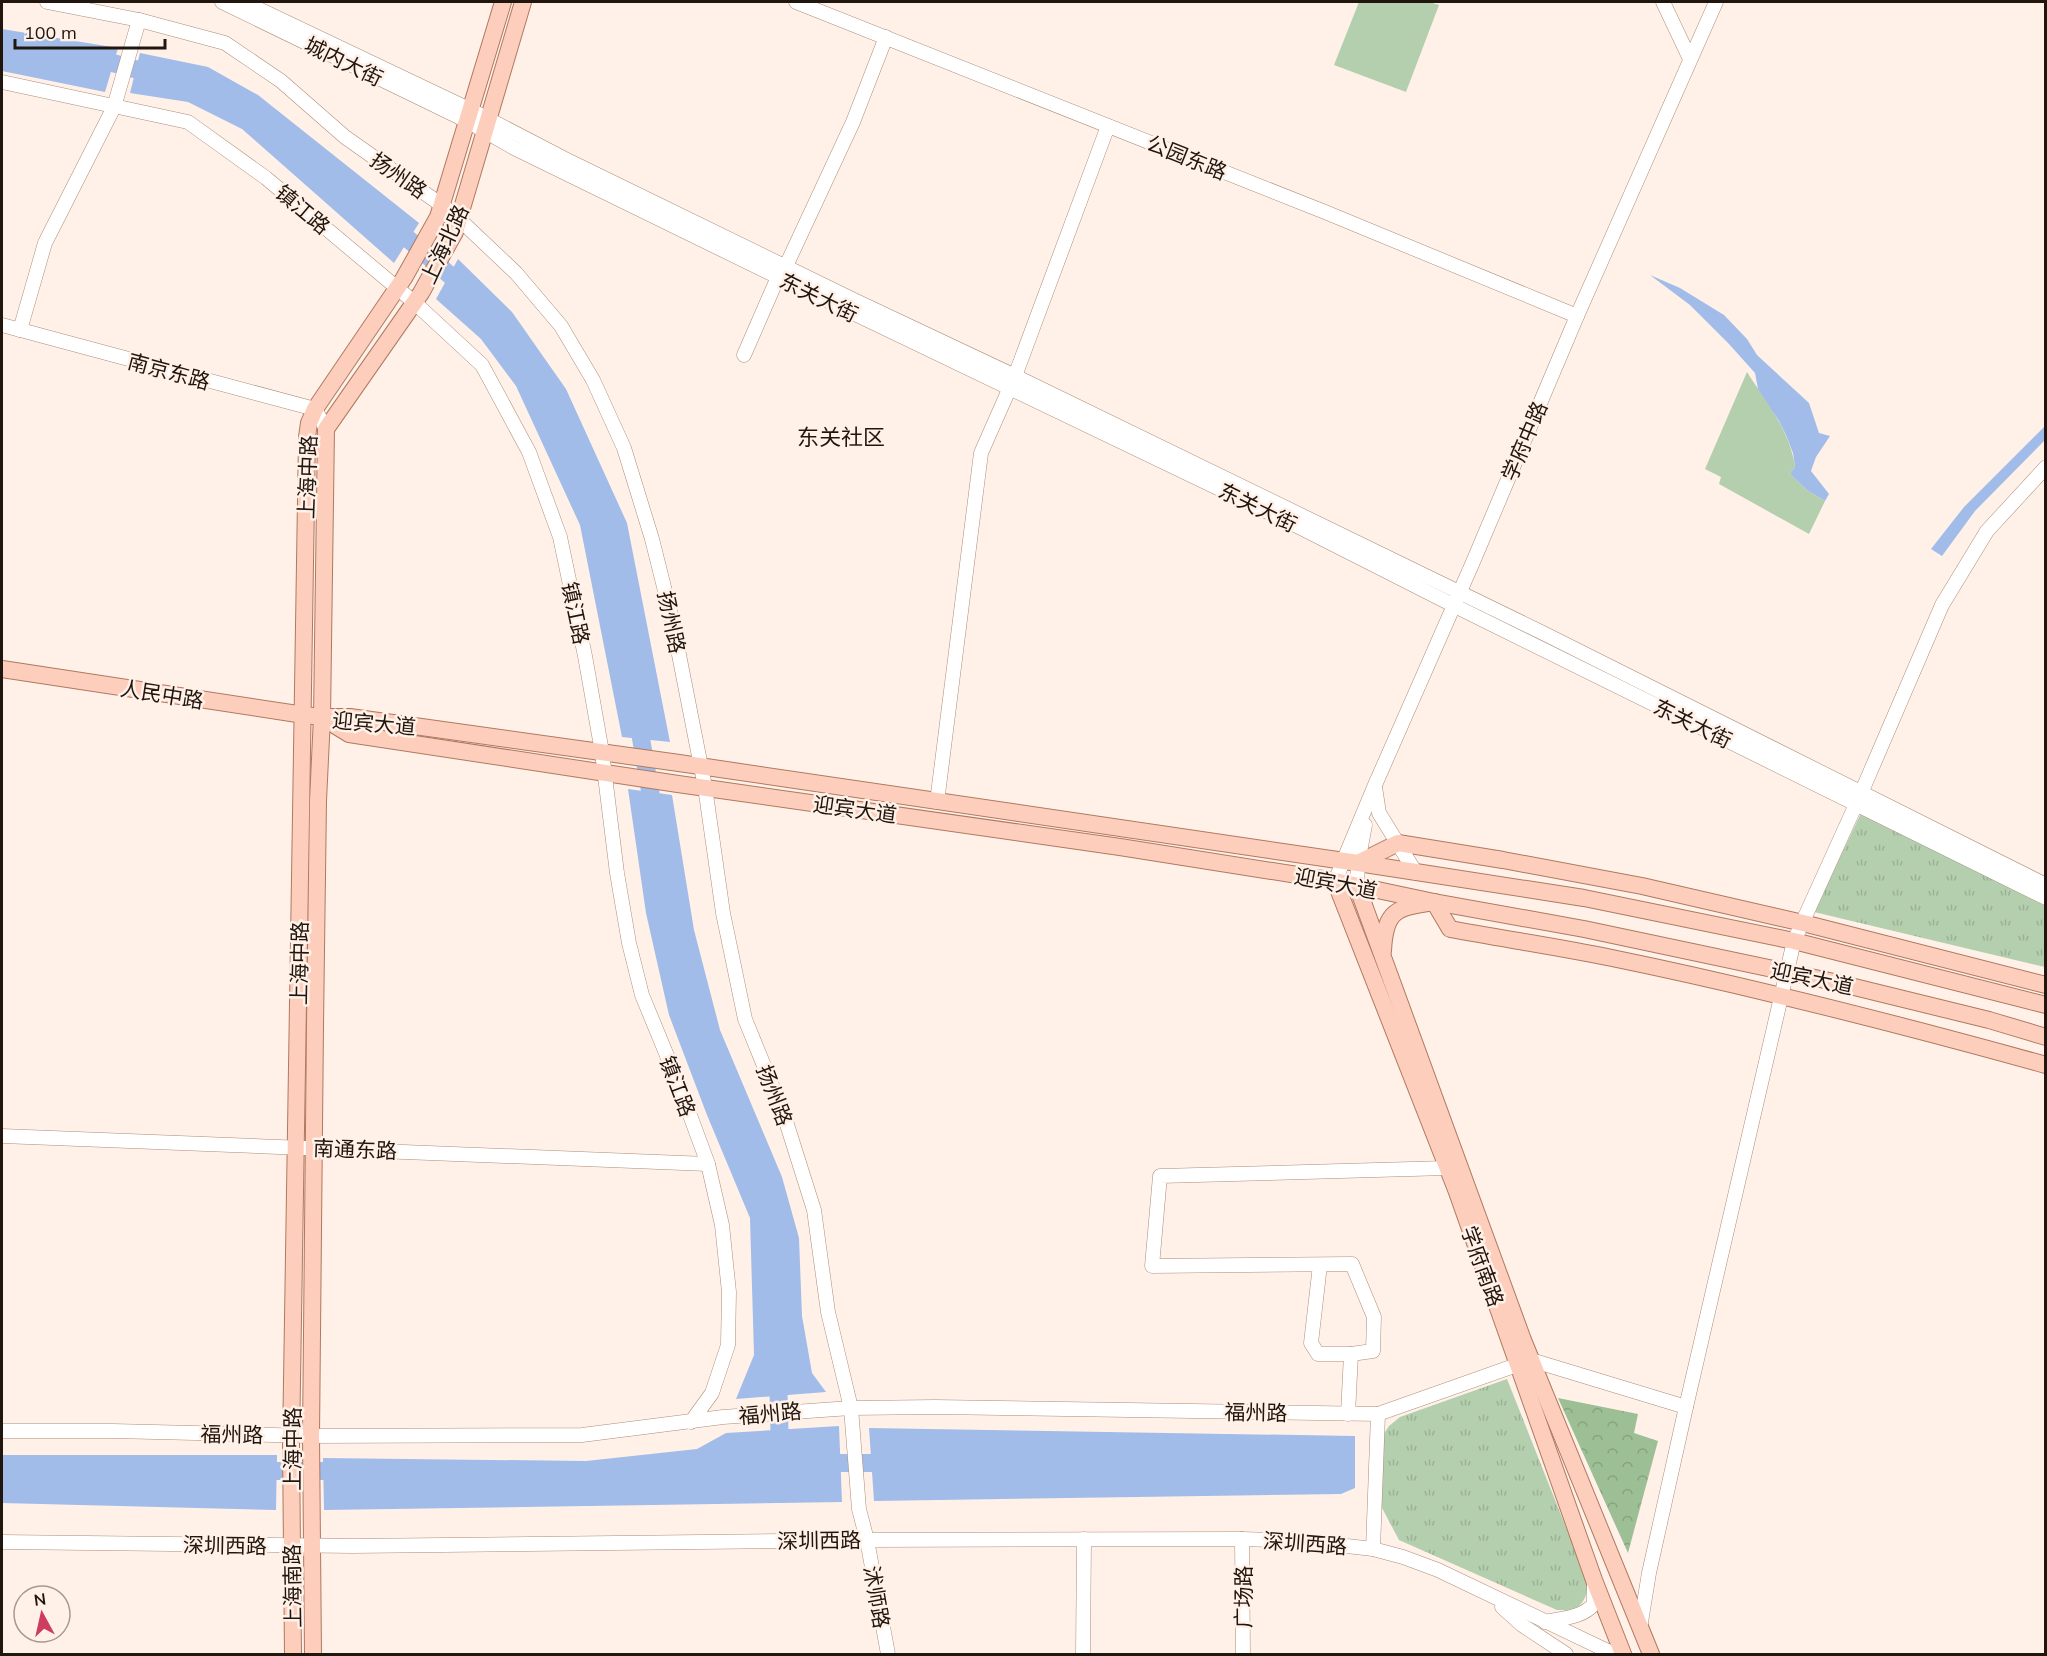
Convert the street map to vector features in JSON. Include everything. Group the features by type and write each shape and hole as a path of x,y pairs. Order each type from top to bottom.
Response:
{"main road":[{"name":"上海北路","path":"315,409 400,283 440,211 503,2"},
{"name":"上海北路","path":"326,429 418,298 457,226 523,2"},
{"name":"上海中路","path":"291,1518 307,437 309,423 315,409"},
{"name":"上海中路","path":"312,1519 318,801 322,717 326,429"},
{"name":"人民中路","path":"2,669 322,717"},
{"name":"迎宾大道","path":"322,717 350,717 610,753 1584,898 1794,941 2046,1005"},
{"name":"迎宾大道","path":"322,717 349,734 1120,847 1335,881 1434,902 1584,929 1786,973 1945,1009 2046,1037"},
{"path":"1351,862 1398,843 1642,886 1803,922 2046,985"},
{"name":"学府南路","path":"1335,881 1525,1363 1651,1654"},
{"name":"学府南路","path":"1357,886 1525,1363 1594,1580 1623,1654"},
{"path":"1383,961 1384,929 1395,912 1410,906 1434,902 1450,929 1610,957 1781,995 2046,1065"},
{"name":"上海南路","path":"291,1518 293,1654"},
{"name":"上海南路","path":"312,1519 312,1654"}],"street":[{"name":"扬州路","path":"47,2 139,20 225,43 281,81 345,137 516,273 561,326 593,380 624,448 655,550 672,619 705,787 723,913 745,1019 784,1115 814,1210 828,1312 851,1407 859,1509 867,1540"},
{"name":"城内大街","path":"222,2 469,115"},
{"name":"城内大街","path":"244,2 469,115"},
{"name":"公园东路","path":"796,2 1576,316"},
{"path":"1663,2 1690,59"},
{"name":"学府中路","path":"1351,862 1364,829 1375,785 1576,316 1716,2"},
{"path":"20,330 45,243 114,107 139,20"},
{"path":"744,354 854,122 886,37"},
{"name":"镇江路","path":"2,82 188,122 266,178 418,298 482,365 529,452 560,537 585,656 610,753 625,920 642,995 708,1164 722,1225 729,1292 728,1345 712,1393 691,1422"},
{"name":"东关大街","path":"469,115 486,125 514,148 1012,381 1859,797 2046,885"},
{"path":"937,802 979,460 1012,381 1108,126"},
{"name":"南京东路","path":"2,325 315,409"},
{"path":"315,409 326,429"},
{"path":"1640,1628 1649,1572 1794,941 1942,604 1987,531 2046,467"},
{"path":"1375,785 1379,813 1416,873"},
{"name":"东关大街","path":"1859,797 2046,898"},
{"path":"1335,881 1351,862"},
{"path":"1351,862 1357,886"},
{"name":"南通东路","path":"2,1136 708,1164"},
{"path":"1320,1265 1311,1343 1318,1354 1373,1352 1374,1317 1352,1264 1152,1266 1160,1176 1447,1168"},
{"path":"1348,1414 1351,1354"},
{"path":"1525,1363 1686,1407"},
{"name":"福州路","path":"2,1431 113,1431 291,1440 582,1435 723,1417 851,1407 1378,1414 1525,1363"},
{"path":"1373,1549 1378,1414"},
{"path":"1083,1654 1084,1539"},
{"name":"深圳西路","path":"2,1542 312,1546 867,1540 1242,1539 1303,1541 1373,1549 1404,1557 1438,1570 1614,1654"},
{"name":"广场路","path":"1242,1539 1243,1654"},
{"name":"沭师路","path":"867,1540 888,1654"},
{"path":"1545,1622 1575,1617 1588,1611 1594,1604 1594,1580"},
{"path":"1489,1595 1522,1625 1566,1654"}],"green space":[{"path":"1359,2 1429,2 1439,5 1406,92 1334,65"},
{"path":"1747,372 1783,429 1795,467 1790,474 1807,490 1825,501 1809,534 1719,484 1721,477 1705,469"},
{"path":"1862,811 2045,906 2045,967 1814,912"},
{"path":"1507,1379 1588,1583 1585,1597 1576,1608 1557,1610 1399,1540 1381,1506 1381,1438 1389,1426 1400,1417"},
{"path":"1558,1398 1638,1414 1634,1433 1658,1441 1628,1553"}],"water":[{"path":"2,29 118,48 105,92 2,71"},
{"path":"140,53 208,67 258,95 419,223 394,263 242,129 188,102 130,93"},
{"path":"458,259 512,312 566,389 627,523 670,742 622,737 580,525 516,386 481,339 436,299"},
{"path":"1650,275 1680,288 1724,315 1747,339 1757,355 1809,403 1819,433 1830,436 1816,457 1811,471 1829,494 1825,501 1807,490 1790,474 1795,467 1793,453 1779,421 1758,389 1755,373 1690,305"},
{"path":"2045,426 2045,440 1975,511 1942,556 1931,549 1964,507"},
{"path":"628,789 672,795 694,930 720,1030 782,1177 799,1238 802,1316 812,1373 826,1392 736,1399 754,1355 750,1218 669,1015 646,913"},
{"path":"839,1426 842,1502 324,1510 323,1458 586,1461 697,1449 726,1433"},
{"path":"869,1428 1355,1436 1355,1488 1341,1494 874,1501"},
{"path":"2,1455 277,1455 276,1510 2,1503"}],"waterway":[{"path":"91,57 160,76"},
{"path":"392,225 468,291"},
{"path":"637,715 654,814"},
{"path":"778,1371 780,1454"},
{"path":"816,1463 897,1463"},
{"path":"252,1471 348,1471"}],"district":[{"name":"东关社区","path":"841,437"}]}
